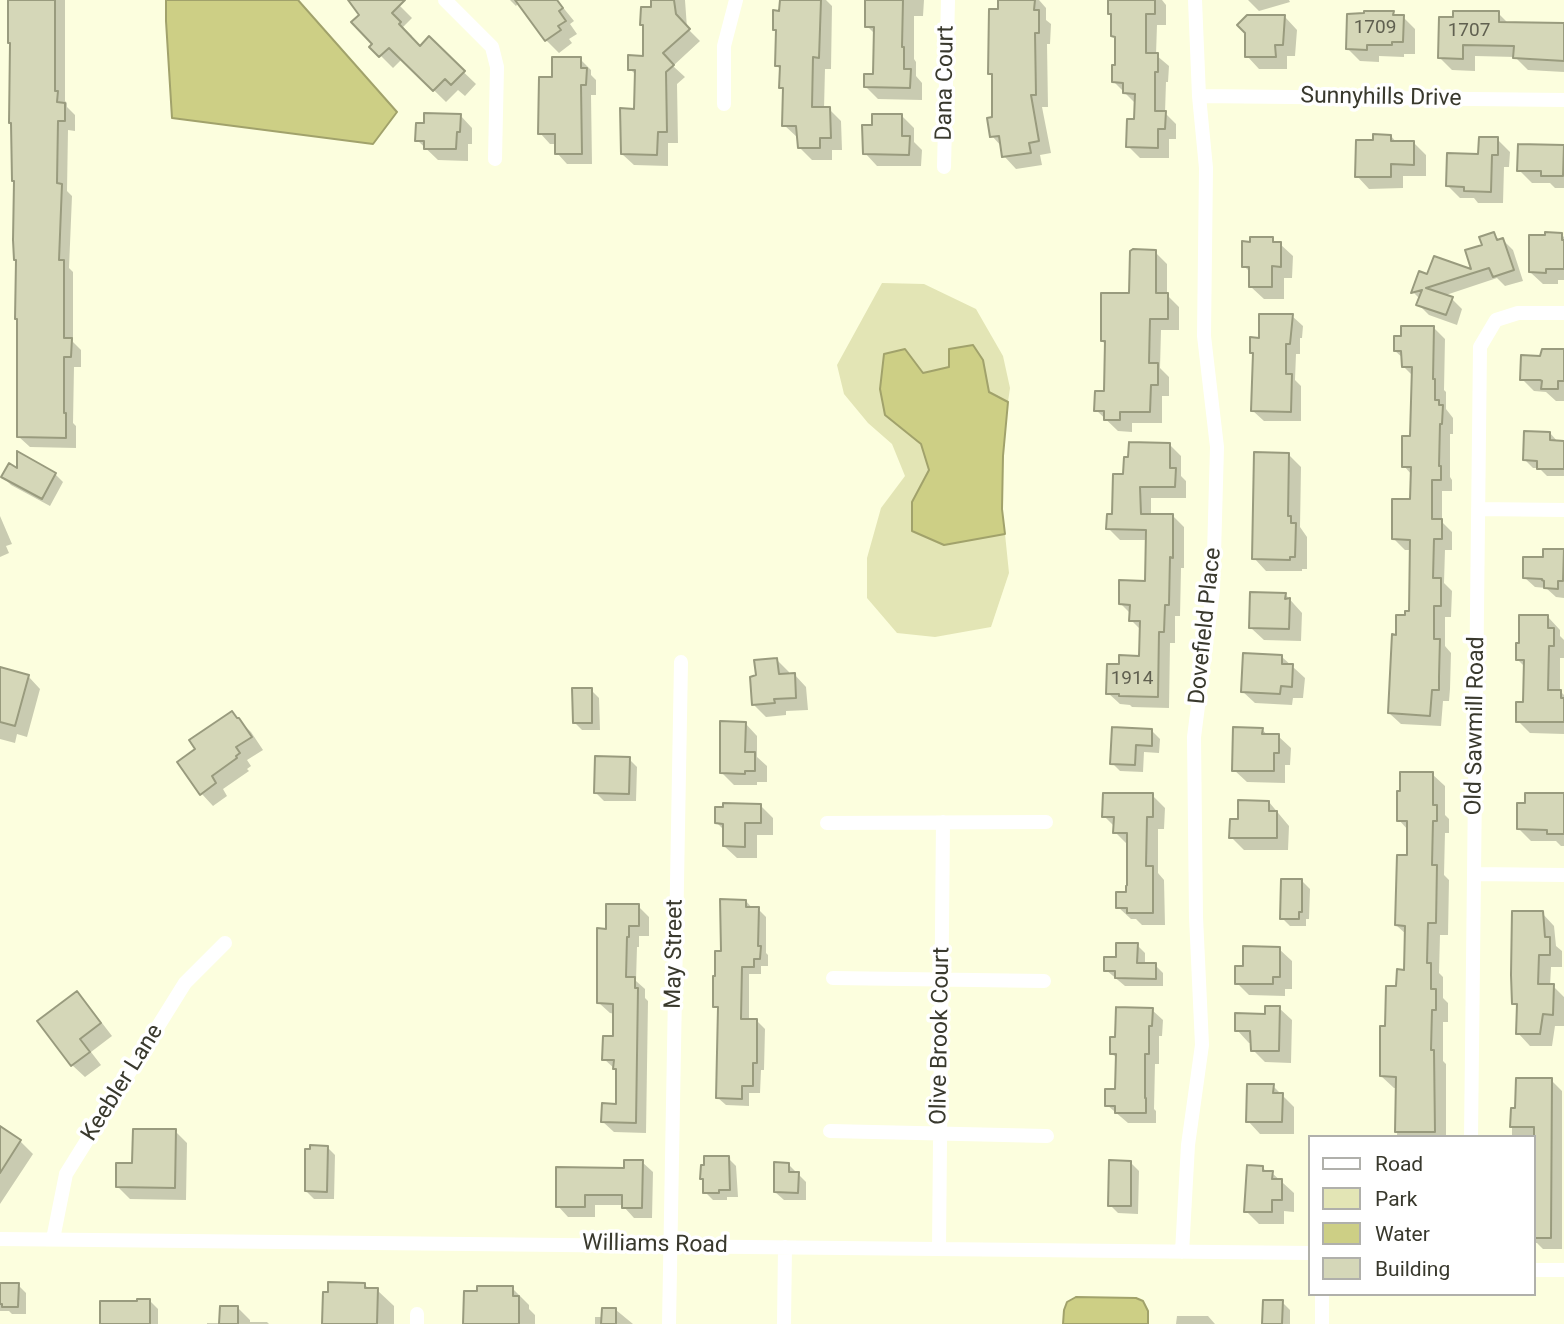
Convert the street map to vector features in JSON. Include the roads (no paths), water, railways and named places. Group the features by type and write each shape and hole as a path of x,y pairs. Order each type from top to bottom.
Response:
{"street":[{"path":"445,0 492,47 497,67 495,159"},
{"path":"724,104 724,46 736,0"},
{"name":"Dana Court","path":"944,167 948,0"},
{"name":"Dovefield Place","path":"1182,1252 1188,1145 1202,1045 1196,917 1194,737 1213,590 1217,447 1205,336 1206,168 1199,96 1195,0"},
{"name":"Sunnyhills Drive","path":"1199,96 1564,100"},
{"name":"Old Sawmill Road","path":"1471,1135 1480,348 1496,320 1518,313 1564,313"},
{"path":"1478,509 1564,510"},
{"name":"May Street","path":"669,1324 681,662"},
{"path":"827,822 1046,822"},
{"name":"Olive Brook Court","path":"939,1249 943,822"},
{"path":"1474,874 1564,875"},
{"name":"Keebler Lane","path":"53,1239 66,1174 185,983 225,943"},
{"path":"833,978 1044,981"},
{"path":"830,1131 1047,1136"},
{"name":"Williams Road","path":"0,1239 1308,1254"},
{"path":"784,1324 785,1247"},
{"path":"1536,1269 1564,1270"},
{"path":"1322,1296 1322,1324"}],"water":[{"path":"166,0 298,0 397,112 373,144 172,118"},
{"path":"973,345 983,360 989,392 1008,402 1003,456 1002,509 1005,534 944,545 912,531 912,502 929,470 921,444 885,415 880,389 884,354 905,349 923,373 949,367 949,349"},
{"path":"1076,1297 1136,1298 1143,1301 1148,1311 1148,1324 1063,1324 1067,1302"}]}
